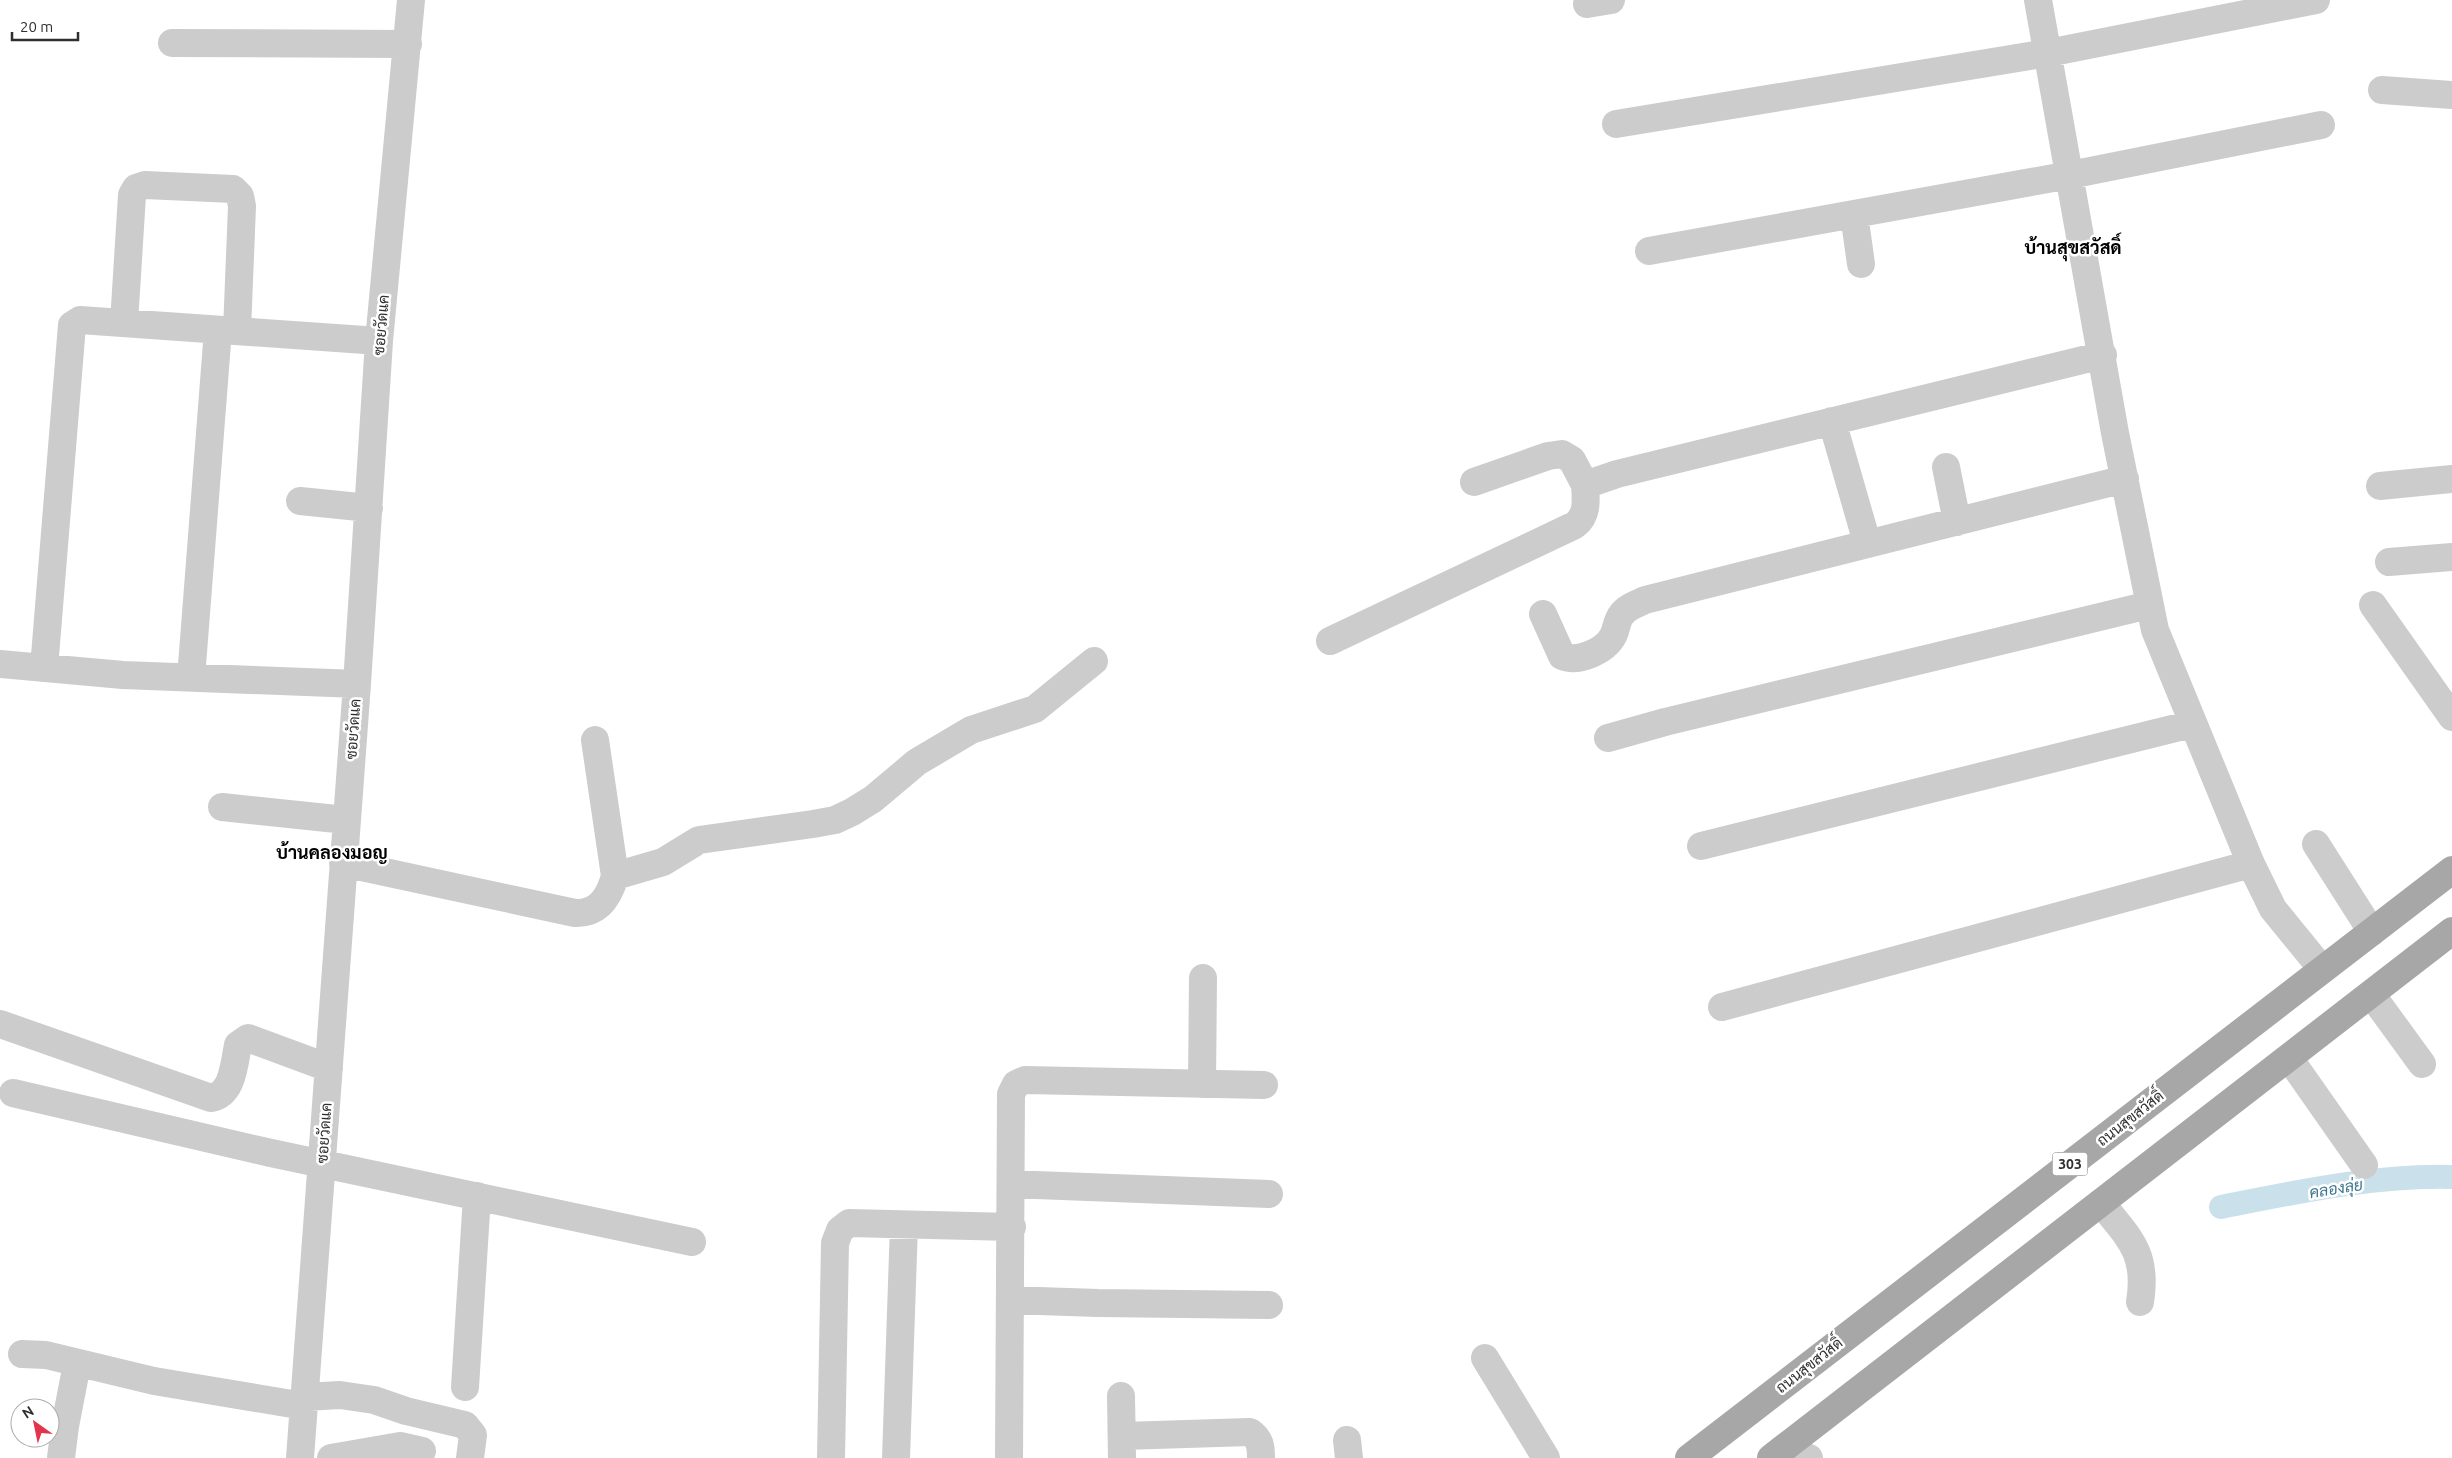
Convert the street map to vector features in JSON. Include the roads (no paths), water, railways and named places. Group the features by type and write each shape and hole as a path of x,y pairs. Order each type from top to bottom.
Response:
{"main road":[{"name":"ถนนสุขสวัสดิ์","path":"1689,1458 2452,870"},
{"path":"1777,1454 2452,931"}],"street":[{"name":"ซอยวัดแค","path":"300,1457 357,684 379,340 411,0"},
{"path":"2038,0 2149,605 2164,654 2251,864 2273,909 2322,969"},
{"path":"1616,124 2048,53 2316,0"},
{"path":"172,43 408,44"},
{"path":"2382,90 2452,95"},
{"path":"1649,251 2070,175 2321,125"},
{"path":"124,323 132,195 136,188 145,185 233,189 240,196 242,206 191,678"},
{"path":"1854,214 1861,264"},
{"path":"44,668 72,325 80,320 379,340"},
{"path":"1585,485 1617,474 2103,355"},
{"path":"1832,422 1864,532"},
{"path":"1330,641 1575,525 1582,520 1585,512 1585,485 1572,460 1562,454 1548,456 1474,482"},
{"path":"1946,467 1957,522"},
{"path":"1543,614 1562,656 1577,658 1594,653 1606,646 1614,635 1622,613 1646,600 2125,479"},
{"path":"2380,486 2452,479"},
{"path":"300,501 369,508"},
{"path":"2389,562 2452,557"},
{"path":"1608,738 1665,722 2149,605"},
{"path":"2373,605 2452,718"},
{"path":"615,876 663,862 699,840 835,820 852,812 873,798 917,762 954,739 988,723 1035,709 1094,661"},
{"path":"0,664 191,678 357,684"},
{"path":"1701,846 2192,724"},
{"path":"344,863 575,913 593,910 603,903 610,891 615,876 595,740"},
{"path":"222,807 346,820"},
{"path":"2316,844 2372,932"},
{"path":"1722,1007 2251,864"},
{"path":"1202,1084 1203,978"},
{"path":"2371,994 2422,1064"},
{"path":"0,1024 211,1098 219,1096 226,1091 238,1045 248,1038 329,1068"},
{"path":"2289,1058 2364,1165"},
{"path":"1009,1458 1012,1227 1011,1094 1016,1084 1025,1080 1264,1085"},
{"path":"14,1093 228,1144 692,1242"},
{"path":"1011,1184 1269,1194"},
{"path":"465,1388 477,1196"},
{"path":"2101,1204 2130,1240 2139,1256 2142,1286 2140,1302"},
{"path":"831,1458 835,1244 840,1230 849,1223 1012,1227"},
{"path":"896,1458 904,1225"},
{"path":"1011,1300 1098,1304 1269,1305"},
{"path":"22,1354 46,1355 77,1364 204,1390 304,1401 340,1395 374,1400 406,1411 465,1425 473,1435 470,1458"},
{"path":"1485,1358 1546,1458"},
{"path":"61,1458 77,1364"},
{"path":"1122,1396 1122,1447 1250,1432 1258,1438 1261,1447 1261,1458"},
{"path":"331,1458 400,1446 422,1452"},
{"path":"1777,1454 1809,1458"},
{"path":"300,1457 327,1458"}],"waterway":[{"name":"คลองลุ่ย","path":"2221,1207 2307,1190 2365,1182 2423,1177 2452,1177"}],"district":[{"name":"บ้านสุขสวัสดิ์","path":"2073,247"},
{"name":"บ้านคลองมอญ","path":"332,852"}]}
